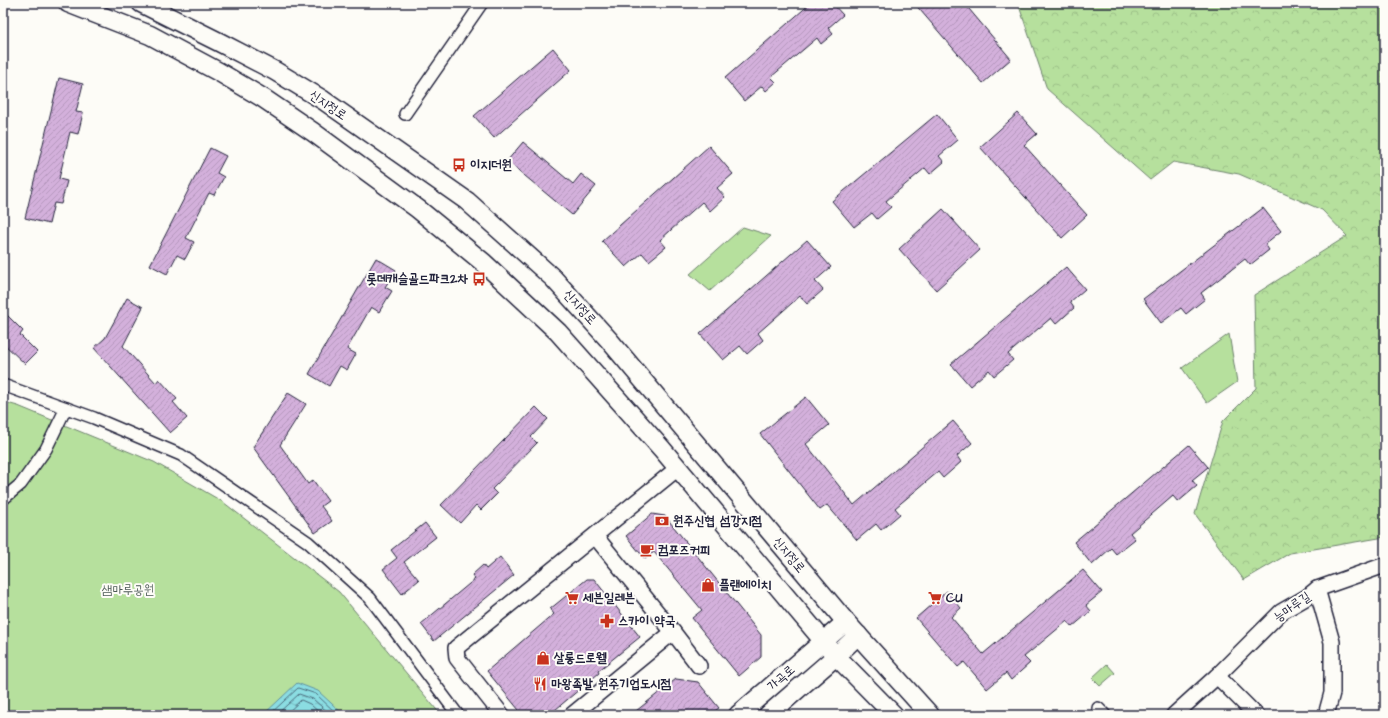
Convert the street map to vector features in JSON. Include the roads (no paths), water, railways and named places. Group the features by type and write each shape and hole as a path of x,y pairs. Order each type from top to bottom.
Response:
{"street":[{"path":"68,3 150,35 219,72 263,98 418,209 484,263 558,332 678,468 836,656 894,715"},
{"name":"신지정로","path":"141,3 219,42 317,96 467,201 558,284 609,340 846,622 930,715"},
{"path":"405,114 482,3"},
{"path":"3,385 94,418 181,455 308,542 370,598 458,715"},
{"path":"3,499 21,484 46,449 66,408"},
{"path":"502,715 457,658 456,648 678,468"},
{"path":"595,536 699,666"},
{"name":"능마루길","path":"1174,715 1217,676 1281,612 1307,597 1317,589 1385,565"},
{"path":"1317,589 1332,642 1332,692 1326,715"},
{"name":"가곡로","path":"738,715 846,622"},
{"path":"572,715 673,632"},
{"name":"가곡로","path":"768,715 858,635"},
{"path":"1217,676 1256,715"}],"water":[{"path":"297,683 318,691 344,715 263,715"}],"place":[{"name":"이지더원","path":"459,165"},
{"name":"롯데캐슬골드파크2차","path":"479,279"},
{"name":"원주신협 섬강지점","path":"662,521"},
{"name":"컴포즈커피","path":"647,550"},
{"name":"플랜에이치","path":"708,585"},
{"name":"세븐일레븐","path":"572,598"},
{"name":"CU","path":"935,598"},
{"name":"스카이 약국","path":"607,621"},
{"name":"살롱드로웰","path":"543,658"},
{"name":"마왕족발 원주기업도시점","path":"540,684"}],"park label":[{"name":"샘마루공원","path":"128,590"}]}
